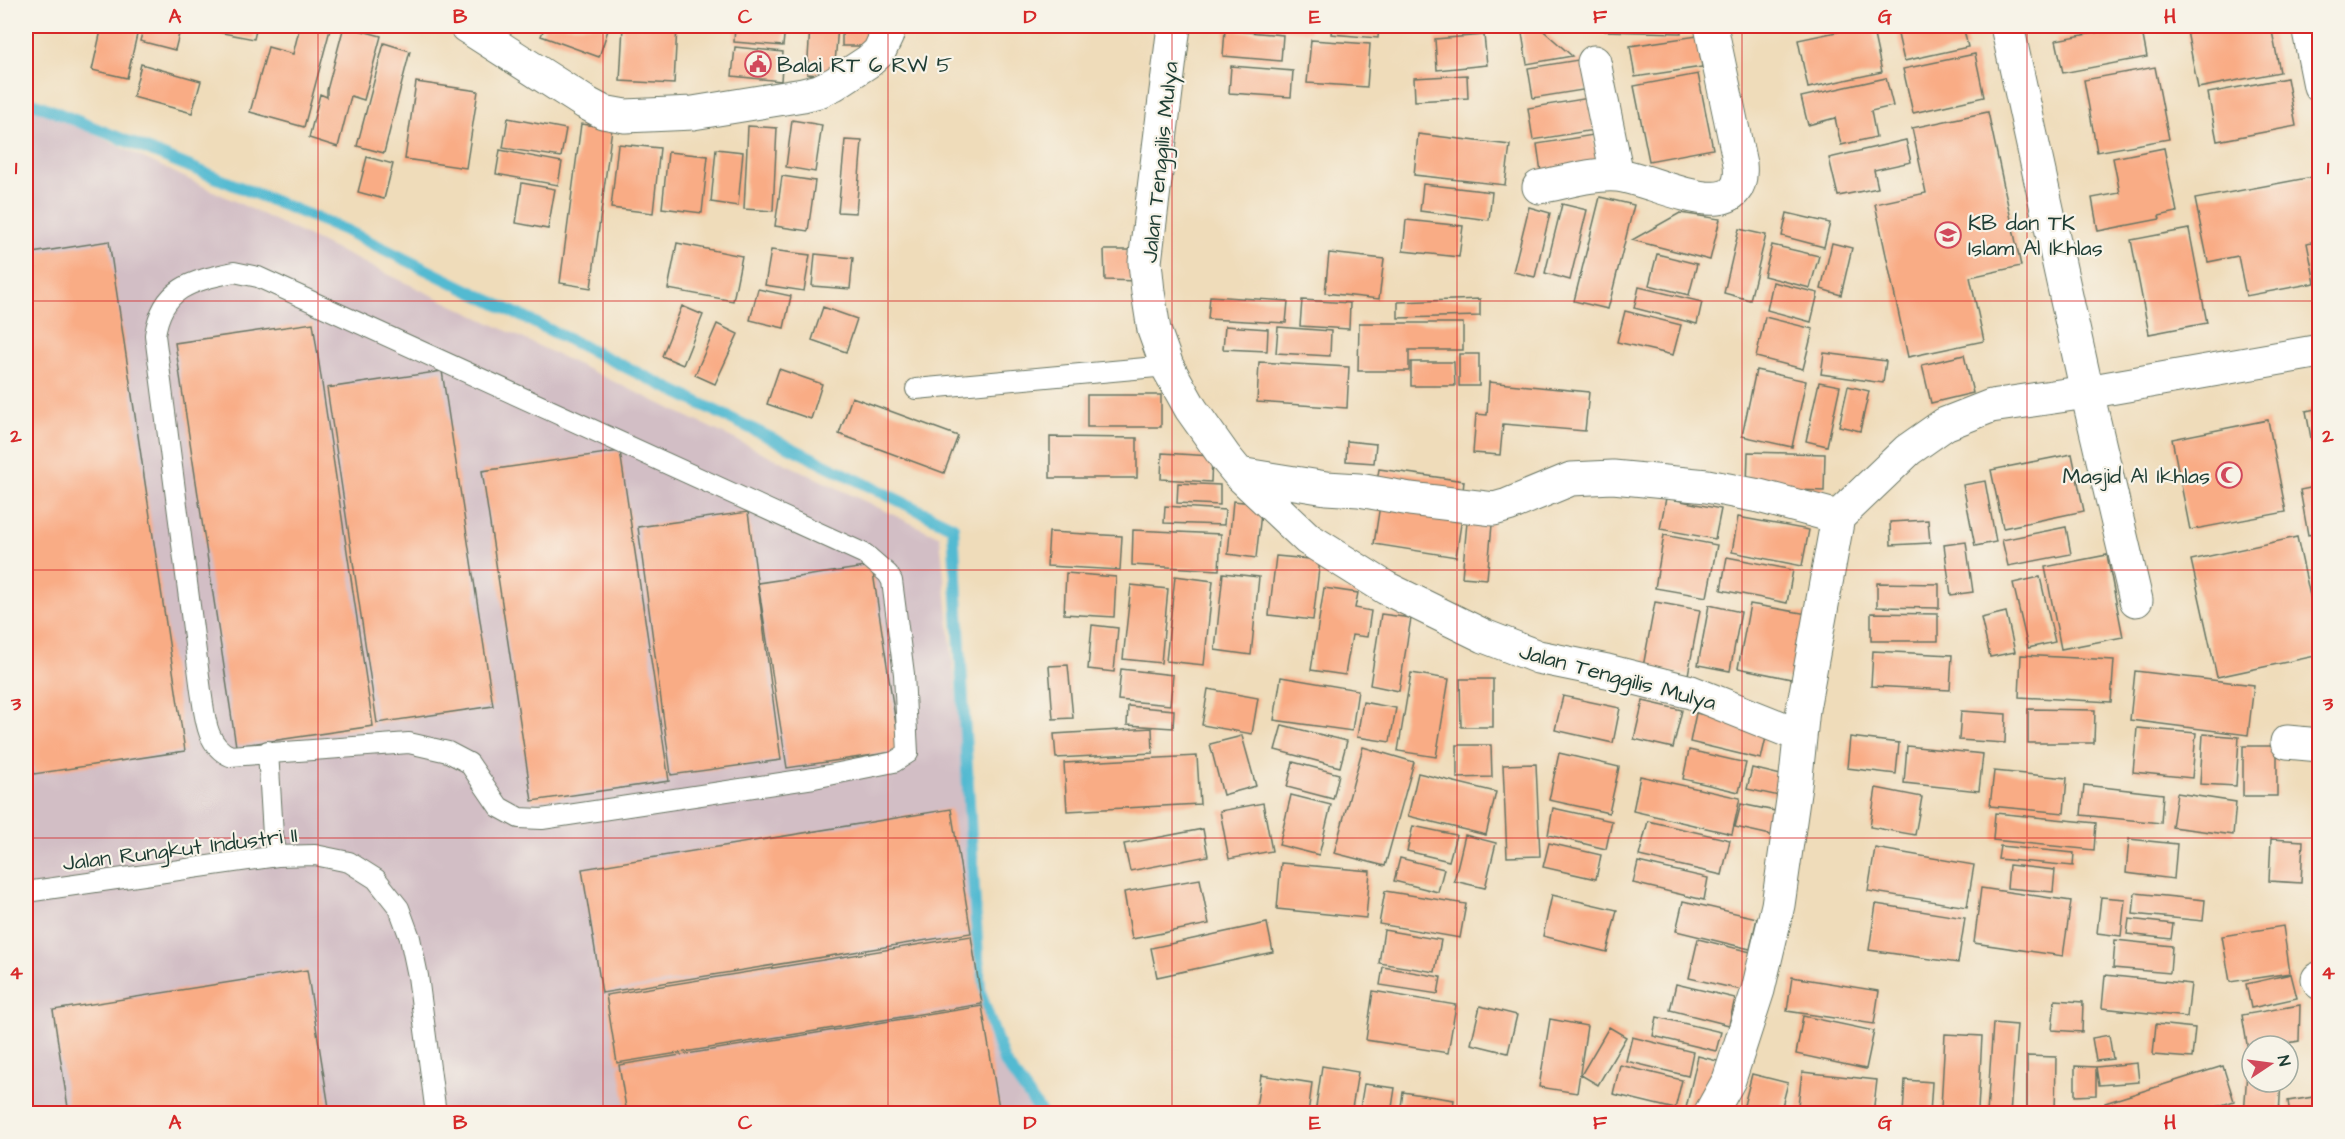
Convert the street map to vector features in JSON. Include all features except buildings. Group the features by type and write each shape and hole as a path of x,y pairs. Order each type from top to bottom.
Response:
{"street":[{"path":"466,26 603,112 625,116 693,112 819,91 869,61 879,52 887,35 888,26"},
{"name":"Jalan Tenggilis Mulya","path":"1174,26 1145,262 1148,292 1154,330 1167,366 1191,409 1239,474 1308,539 1386,588 1484,636 1538,657 1692,692 1799,735"},
{"path":"1539,187 1617,175 1711,200 1728,197 1735,192 1742,179 1740,164 1711,26"},
{"path":"2007,26 2087,392 2136,600"},
{"path":"2308,26 2319,86"},
{"path":"1594,62 1617,175"},
{"path":"1710,1113 1729,1080 1758,990 1778,905 1795,786 1799,735 1838,517 1908,450 1945,424 1991,406 2087,392 2319,351"},
{"path":"1239,474 1326,488 1359,490 1410,499 1494,509 1571,479 1634,478 1697,485 1759,496 1838,517"},
{"path":"2287,742 2319,745"}],"lane":[{"path":"234,272 258,277 856,550 878,565 892,581 904,674 909,746 906,756 894,762 813,778 542,819 519,818 499,807 469,763 448,752 409,742 353,748 268,752 230,756 222,752 210,736 201,691 155,335 157,317 169,297 195,280 234,272"},
{"path":"916,389 1167,366"},
{"path":"268,752 273,835 277,856"},
{"name":"Jalan Rungkut Industri II","path":"26,892 277,856 315,855 349,862 376,879 399,908 410,938 418,976 436,1113"}],"shaded area":[{"path":"26,102 940,537 991,1037 1042,1113 26,1113"}],"waterway":[{"path":"26,100 345,230 953,527 980,992 1004,1061 1042,1114"}],"place":[{"name":"Balai RT 6 RW 5","path":"758,64"},
{"name":"KB dan TK Islam Al Ikhlas","path":"1948,235"},
{"name":"Masjid Al Ikhlas","path":"2229,475"}]}
